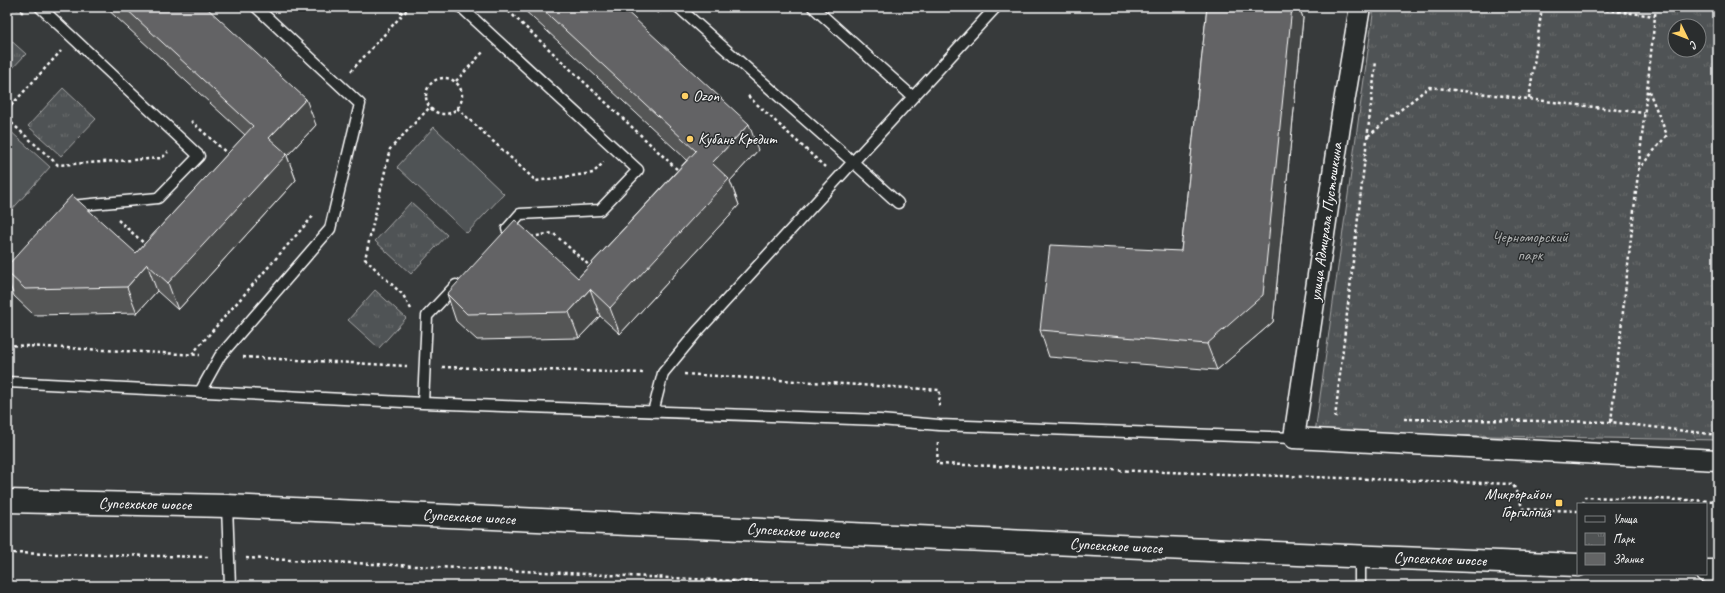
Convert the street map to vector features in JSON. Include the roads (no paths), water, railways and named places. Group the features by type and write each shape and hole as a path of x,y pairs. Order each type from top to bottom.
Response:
{"main road":[{"name":"Супсехское шоссе","path":"7,501 227,506 1577,565"},
{"path":"1707,570 1718,571"}],"street":[{"name":"улица Адмирала Пустошкина","path":"1294,438 1340,126 1360,7"},
{"path":"1294,438 1718,460"}],"lane":[{"path":"40,7 198,156 158,198 71,206 66,212"},
{"path":"200,392 220,356 330,229 360,104 256,7"},
{"path":"461,7 638,170 600,210 520,214 500,237"},
{"path":"678,7 898,203"},
{"path":"813,7 913,97"},
{"path":"653,412 663,373 697,332 996,7"},
{"path":"422,403 427,316 463,277"},
{"path":"7,382 422,403 880,420 939,425 1294,438"},
{"path":"227,506 230,586"},
{"path":"1360,556 1360,586"}],"place":[{"name":"Ozon","path":"685,96"},
{"name":"Кубань Кредит","path":"690,139"},
{"name":"Микрорайон Горгиппия","path":"1559,503"}],"park label":[{"name":"Черноморский парк","path":"1530,246"}]}
